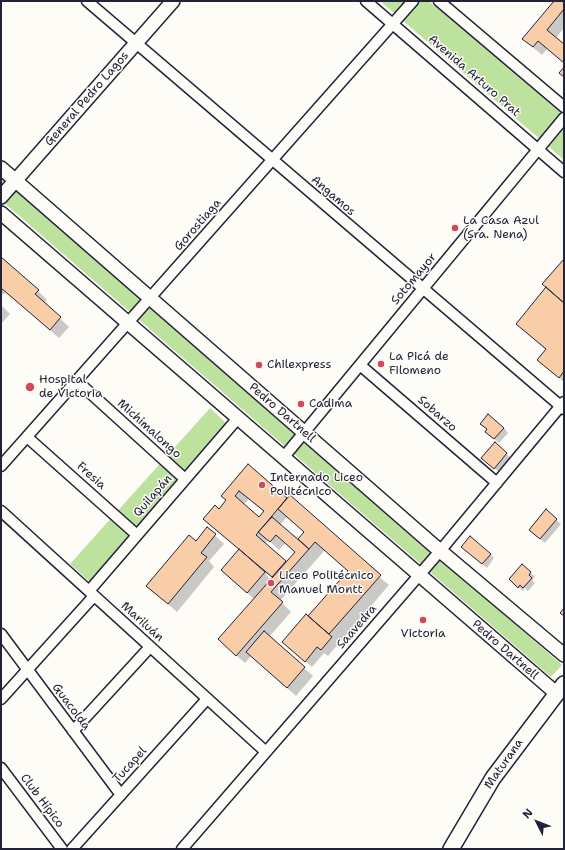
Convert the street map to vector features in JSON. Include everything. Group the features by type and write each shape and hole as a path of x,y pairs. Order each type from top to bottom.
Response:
{"highway":[{"name":"Maturana","path":"451,849 493,778 560,689"}],"main road":[{"name":"General Pedro Lagos","path":"1,197 173,1"},
{"name":"Pedro Dartnell","path":"1,168 440,551 564,655"},
{"name":"Pedro Dartnell","path":"1,213 419,575 560,689"}],"street":[{"name":"Angamos","path":"87,1 422,289 563,406"},
{"name":"Avenida Arturo Prat","path":"366,1 564,172"},
{"name":"Gorostiaga","path":"1,466 394,25 413,1"},
{"path":"439,1 564,107"},
{"name":"Sotomayor","path":"283,458 564,118"},
{"name":"Sobarzo","path":"360,365 496,483"},
{"name":"Michimalongo","path":"77,381 185,479"},
{"name":"Saavedra","path":"182,849 440,551 496,483 563,406"},
{"name":"Quilapán","path":"1,699 28,671 92,594 137,535 238,418"},
{"name":"Fresia","path":"27,437 137,535"},
{"name":"Mariluán","path":"1,511 266,752"},
{"name":"Guacolda","path":"1,634 121,795"},
{"path":"73,731 150,647"},
{"name":"Tucapel","path":"72,849 207,699"},
{"name":"Club Hípico","path":"1,768 62,849"}],"green space":[{"path":"380,1 429,1 564,116 564,160"},
{"path":"1,175 562,665 551,677 1,200"},
{"path":"210,408 226,423 90,582 70,564"}],"building":[{"path":"554,1 564,1 564,9 547,30 564,44 564,63 538,41 533,47 522,39"},
{"path":"564,67 564,77 559,73"},
{"path":"1,257 39,290 35,294 61,317 50,330 1,288"},
{"path":"564,259 564,303 542,284"},
{"path":"546,287 564,303 564,371 559,378 537,360 546,349 516,324"},
{"path":"488,414 504,428 494,439 485,432 487,429 480,424"},
{"path":"495,442 507,453 494,469 481,458"},
{"path":"248,464 287,498 256,535 286,561 272,577 203,519 215,505 219,509 226,500 221,496","holes":["239,491 264,511 259,517 235,496"]},
{"path":"290,495 381,575 329,634 308,616 348,571 315,542 309,549 298,539 304,532 278,509"},
{"path":"546,509 557,519 540,539 529,530"},
{"path":"272,517 309,549 271,592 283,602 236,656 218,639 295,552 276,535 270,542 258,532"},
{"path":"207,527 216,534 201,553 207,557 168,604 146,586 189,535 196,541"},
{"path":"470,536 491,554 482,564 461,547"},
{"path":"239,549 265,572 247,593 221,570"},
{"path":"522,564 531,572 529,575 532,578 523,588 520,585 518,588 509,579"},
{"path":"564,608 564,616 560,613"},
{"path":"306,614 332,637 321,650 317,647 305,662 282,642"},
{"path":"264,631 305,667 287,688 246,652"}],"place":[{"name":"La Casa Azul (Sra. Nena)","path":"455,228"},
{"name":"La Picá de Filomeno","path":"381,364"},
{"name":"Chilexpress","path":"259,365"},
{"name":"Hospital de Victoria","path":"30,387"},
{"name":"Cadima","path":"301,404"},
{"name":"Internado Liceo Politécnico","path":"262,485"},
{"name":"Liceo Politécnico Manuel Montt","path":"271,583"},
{"name":"Victoria","path":"423,620"}]}
